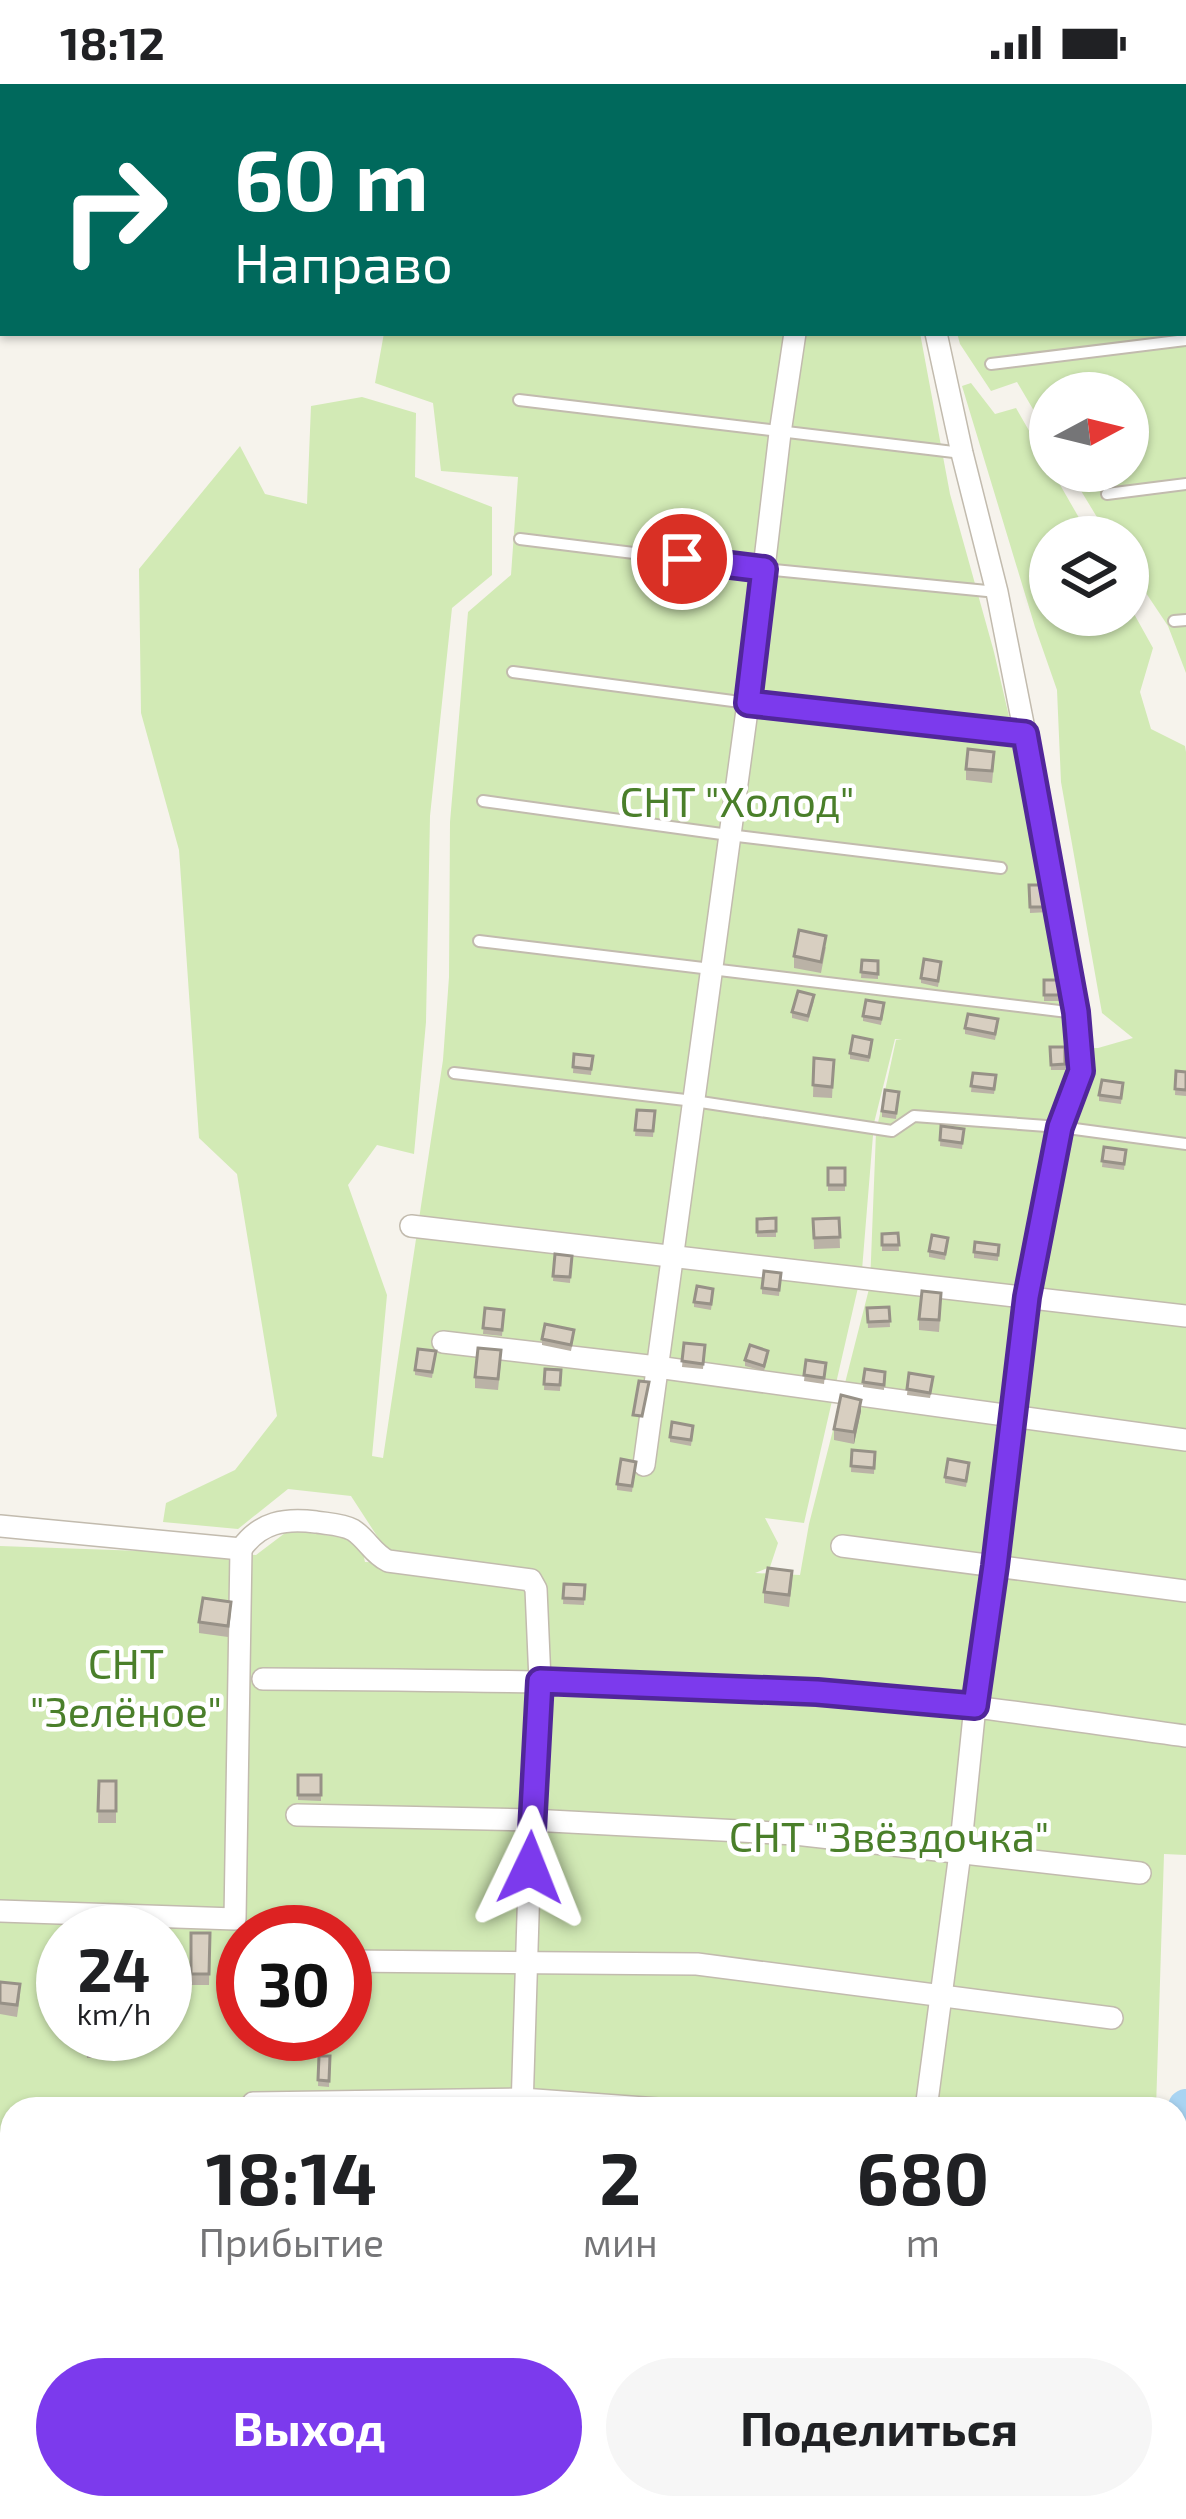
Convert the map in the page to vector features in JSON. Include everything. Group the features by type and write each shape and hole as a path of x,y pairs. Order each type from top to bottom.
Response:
{"street":[{"path":"644,1465 795,336"},
{"path":"928,2097 1027,1297 1060,1127 1081,1071 1076,1012 1025,734 937,336"},
{"path":"411,1226 1186,1316"},
{"path":"443,1342 1186,1440"},
{"path":"0,1911 235,1919 241,1549 264,1528 279,1520 294,1520 351,1529 388,1562 531,1580 536,1588 540,1681 522,2097"},
{"path":"0,1526 241,1549"},
{"path":"842,1546 1186,1591"},
{"path":"263,1678 540,1681 817,1692 975,1706 1186,1736"},
{"path":"297,1815 531,1820 795,1834 1140,1873"},
{"path":"372,1961 697,1964 1112,2018"}],"lane":[{"path":"991,364 1186,340"},
{"path":"519,400 962,452"},
{"path":"1107,494 1186,484"},
{"path":"520,538 997,592"},
{"path":"513,672 1025,734"},
{"path":"483,801 1001,868"},
{"path":"479,941 1076,1012"},
{"path":"454,1073 694,1101 892,1131 914,1116 1060,1127 1186,1144"}],"green space":[{"path":"383,336 921,336 950,494 994,652 1057,923 1076,1048 1098,1048 1133,1038 1102,1013 1061,782 1057,690 1038,636 1146,636 1153,648 1140,692 1151,729 1185,746 1186,752 1186,1855 1164,1854 1156,2097 0,2097 0,1546 256,1555 289,1530 360,1540 365,1562 463,1565 388,1553 351,1496 288,1489 238,1529 163,1522 166,1503 235,1470 277,1416 237,1174 199,1138 179,850 141,713 139,569 240,446 265,494 307,504 311,406 362,397 416,413 415,477 492,507 492,575 452,608 430,816 426,1022 414,1154 377,1145 348,1185 387,1295 372,1456 383,1458 443,1060 450,822 468,612 511,575 518,477 441,471 433,403 375,383","holes":["895,1039 902,1040 896,1040 876,1132 870,1285 800,1575 755,1573 770,1567 778,1543 765,1518 804,1523 862,1270 874,1123"]},
{"path":"958,336 1186,336 1186,673 1168,626 1149,598 1149,516 1096,516 1082,492 1149,492 1149,372 1029,372 1029,402 1017,382 991,391"},
{"path":"971,383 995,414 1016,408 1029,431 1029,492 1064,492 1078,516 1029,516 1029,607 962,386"}],"building":[{"path":"968,749 994,752 992,771 966,769"},
{"path":"1029,885 1049,885 1049,907 1030,907"},
{"path":"799,930 826,936 821,962 794,956"},
{"path":"924,959 941,962 938,981 921,978"},
{"path":"862,960 878,961 878,974 861,972"},
{"path":"1044,980 1064,980 1064,995 1044,995"},
{"path":"798,991 814,995 808,1016 792,1012"},
{"path":"866,1000 884,1003 881,1019 863,1016"},
{"path":"968,1014 998,1019 995,1034 965,1028"},
{"path":"853,1036 872,1040 869,1057 850,1053"},
{"path":"1050,1047 1065,1047 1065,1064 1051,1065"},
{"path":"574,1054 593,1056 591,1069 573,1067"},
{"path":"814,1058 834,1060 832,1087 813,1085"},
{"path":"1176,1071 1186,1072 1186,1090 1175,1089"},
{"path":"973,1073 996,1075 994,1089 971,1086"},
{"path":"1102,1080 1123,1083 1121,1098 1099,1095"},
{"path":"885,1090 899,1092 896,1113 882,1111"},
{"path":"637,1110 655,1111 653,1131 635,1130"},
{"path":"941,1126 964,1129 962,1143 940,1140"},
{"path":"1104,1147 1126,1150 1124,1164 1102,1161"},
{"path":"828,1168 845,1168 845,1185 828,1185"},
{"path":"776,1218 776,1231 757,1232 757,1219"},
{"path":"839,1218 840,1237 814,1238 813,1219"},
{"path":"898,1233 899,1245 882,1245 882,1234"},
{"path":"932,1235 948,1238 945,1254 929,1251"},
{"path":"975,1242 999,1245 998,1255 974,1252"},
{"path":"555,1254 572,1256 570,1277 553,1276"},
{"path":"764,1271 781,1273 779,1290 762,1288"},
{"path":"697,1286 713,1289 711,1304 694,1302"},
{"path":"922,1291 941,1293 939,1320 919,1319"},
{"path":"889,1307 890,1321 868,1322 867,1308"},
{"path":"485,1308 504,1310 502,1330 483,1328"},
{"path":"545,1324 574,1330 571,1345 542,1339"},
{"path":"684,1343 705,1345 703,1364 682,1361"},
{"path":"750,1345 768,1351 764,1366 745,1360"},
{"path":"478,1348 501,1350 498,1379 475,1377"},
{"path":"418,1349 436,1351 432,1372 415,1370"},
{"path":"806,1360 826,1363 824,1378 804,1375"},
{"path":"545,1369 561,1370 560,1385 544,1384"},
{"path":"865,1369 885,1372 884,1385 863,1382"},
{"path":"909,1373 933,1377 930,1393 907,1389"},
{"path":"639,1381 649,1382 642,1416 633,1415"},
{"path":"841,1395 861,1400 854,1432 834,1429"},
{"path":"672,1422 693,1426 691,1440 670,1437"},
{"path":"852,1450 875,1452 874,1468 851,1466"},
{"path":"621,1459 636,1462 632,1486 617,1484"},
{"path":"948,1459 969,1463 966,1481 945,1477"},
{"path":"768,1568 792,1571 789,1595 764,1592"},
{"path":"564,1584 585,1585 584,1599 563,1598"},
{"path":"203,1598 231,1602 228,1626 199,1622"},
{"path":"298,1775 321,1775 321,1795 298,1795"},
{"path":"99,1781 116,1781 116,1811 98,1811"},
{"path":"192,1933 210,1933 209,1974 192,1974"},
{"path":"0,1982 20,1984 17,2005 0,2003"},
{"path":"319,2061 330,2061 329,2081 318,2080"}],"route":[{"path":"530,1868 540,1681 817,1692 975,1706 1027,1297 1060,1127 1081,1071 1076,1012 1025,734 748,703 764,569 682,559"}],"park label":[{"name":"СНТ \"Холод\"","path":"737,800"},
{"name":"СНТ \"Зелёное\"","path":"126,1686"},
{"name":"СНТ \"Звёздочка\"","path":"889,1835"}]}
